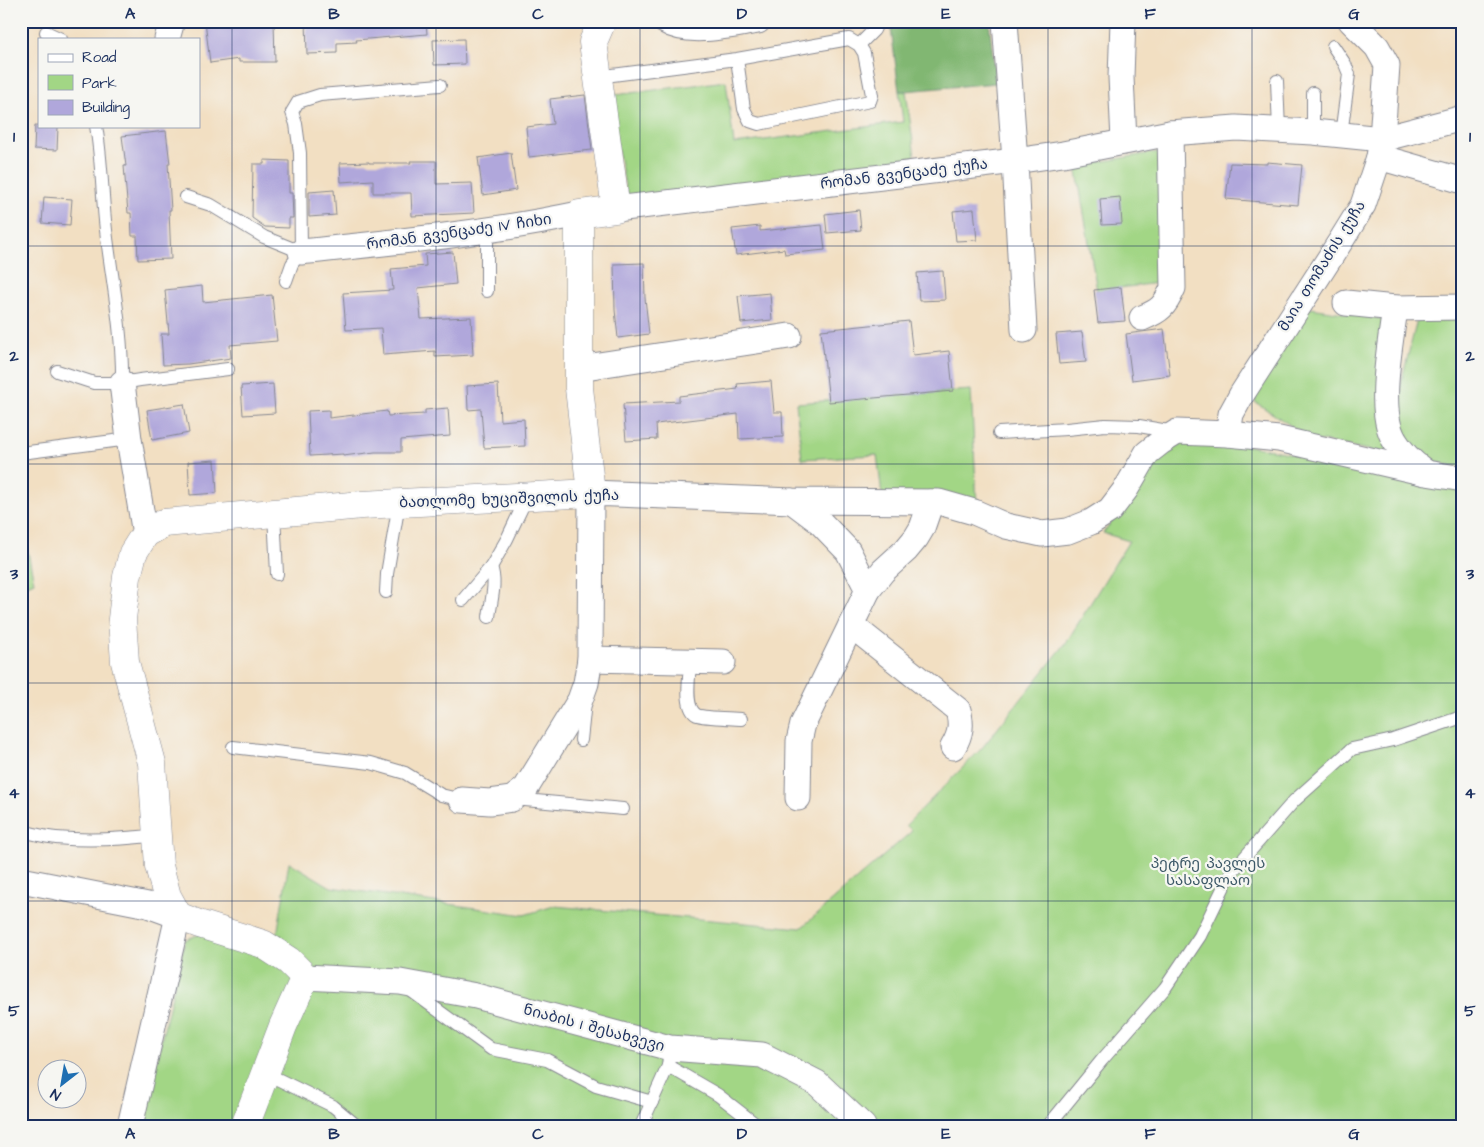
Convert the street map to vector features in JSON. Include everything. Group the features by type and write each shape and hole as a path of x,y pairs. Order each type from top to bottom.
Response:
{"street":[{"path":"167,38 172,21"},
{"path":"602,21 593,42 616,209"},
{"path":"665,21 671,25 696,29 758,21"},
{"path":"1005,21 1024,330"},
{"path":"1123,21 1121,77 1124,142"},
{"name":"მაია თომაძის ქუჩა","path":"1228,434 1231,414 1242,394 1363,205 1381,148 1387,65 1378,47 1351,21"},
{"path":"1381,148 1463,118"},
{"name":"რომან გვენცაძე ქუჩა","path":"616,209 1015,161 1063,154 1170,133 1236,128 1313,132 1341,135 1381,148"},
{"path":"1142,318 1156,312 1168,301 1173,288 1170,133"},
{"path":"1381,148 1463,181"},
{"name":"რომან გვენცაძე IV ჩიხი","path":"301,252 391,243 528,225 579,214 616,209"},
{"path":"462,800 490,802 512,799 526,788 580,700 588,671 591,493 579,388 579,214"},
{"path":"1346,303 1395,308 1463,307"},
{"path":"1395,308 1386,381 1386,414 1393,440 1410,460 1426,473"},
{"path":"579,368 789,336"},
{"path":"122,384 128,440 145,534 132,553 127,577 122,620 126,662 152,762 161,874 167,896 178,916 130,1126"},
{"path":"1177,432 1279,439 1426,473 1463,479"},
{"name":"ბათლომე ხუციშვილის ქუჩა","path":"145,534 164,523 362,505 591,493 792,501 939,502 974,512 1006,526 1042,534 1068,531 1091,522 1110,510 1148,454 1161,442 1177,432"},
{"path":"792,501 820,522 848,551 868,590"},
{"path":"798,798 799,741 803,724 868,590 883,571 916,538 932,502"},
{"path":"851,625 958,710 961,728 958,740 953,747"},
{"path":"588,671 690,662 723,662"},
{"path":"21,880 148,905 199,924 263,944 288,961 305,977 283,1026 245,1126"},
{"name":"ნიაბის I შესახვევი","path":"305,977 400,982 476,996 669,1057 762,1056 817,1083 863,1126"}],"lane":[{"path":"859,45 874,30 878,21"},
{"path":"46,32 59,38"},
{"path":"597,77 737,59 849,39 859,45 864,53 872,95 870,102 760,124 750,121 744,109 737,59"},
{"path":"1333,46 1349,74 1341,135"},
{"path":"1277,81 1279,130"},
{"path":"286,282 292,264 301,252 300,153 296,124 292,112 298,102 320,95 440,85"},
{"path":"1313,93 1313,132"},
{"path":"96,128 106,228 119,326 122,384"},
{"path":"186,197 212,205 264,237 301,252"},
{"path":"487,230 487,291"},
{"path":"57,372 94,383 122,384 228,368"},
{"path":"999,433 1105,426 1139,426 1177,432"},
{"path":"21,453 128,440"},
{"path":"463,600 491,567 507,539 527,496"},
{"path":"386,592 387,574 399,503"},
{"path":"274,513 277,574"},
{"path":"489,617 494,583 494,574 491,567"},
{"path":"690,662 688,703 692,711 698,715 741,720"},
{"path":"581,740 588,671"},
{"path":"1048,1126 1165,988 1200,936 1230,874 1294,800 1352,749 1393,740 1463,715"},
{"path":"234,747 371,763 405,773 441,795 462,800"},
{"path":"512,799 623,809"},
{"path":"21,831 54,838 106,839 157,834"},
{"path":"400,982 491,1048 547,1060 596,1086 652,1102"},
{"path":"641,1126 669,1057 758,1126"},
{"path":"265,1073 333,1106 357,1126"}],"green space":[{"path":"890,21 989,21 996,83 899,91"},
{"path":"726,81 734,144 903,122 899,91 906,91 916,164 633,199 627,195 607,96"},
{"path":"1163,151 1165,282 1097,291 1076,166"},
{"path":"1304,307 1383,319 1390,454 1311,439 1255,402 1256,389"},
{"path":"1463,319 1463,467 1427,461 1403,444 1398,395 1417,320"},
{"path":"971,390 977,505 882,494 877,455 802,459 796,403"},
{"name":"პეტრე პავლეს სასაფლაო","path":"1228,442 1463,485 1463,1126 141,1126 185,940 200,934 276,941 289,862 331,887 524,915 554,906 801,928 912,831 906,825 982,748 1066,643 1129,541 1103,533 1139,486 1159,451 1170,444"},
{"path":"21,518 34,582 21,588"}],"building":[{"path":"205,21 274,21 275,62 239,62 239,59 210,63"},
{"path":"306,21 426,21 427,34 337,43 337,53 307,54"},
{"path":"464,39 465,64 434,65 433,40"},
{"path":"585,95 592,150 529,157 526,127 553,124 550,99"},
{"path":"35,126 38,126 38,128 58,128 57,150 34,149"},
{"path":"166,131 170,164 168,164 171,210 169,210 171,259 138,260 137,236 132,236 131,213 128,213 124,166 126,166 122,136"},
{"path":"511,153 516,190 483,195 478,158"},
{"path":"264,160 289,161 289,193 292,193 293,218 289,218 289,228 265,227 252,218 253,164 264,164"},
{"path":"410,161 436,161 436,184 472,183 474,213 412,216 411,193 373,193 373,180 341,182 340,163 411,163"},
{"path":"1267,162 1302,165 1298,205 1226,199 1230,163 1267,164"},
{"path":"334,190 336,215 309,217 309,192"},
{"path":"44,197 72,199 70,225 42,223"},
{"path":"1120,197 1122,224 1102,225 1100,199"},
{"path":"974,209 977,240 956,241 953,211"},
{"path":"859,210 861,230 827,233 825,214"},
{"path":"822,225 825,250 785,254 784,249 736,255 732,229 760,226 760,231"},
{"path":"453,252 456,284 418,288 421,319 471,317 473,355 435,357 435,351 383,355 381,328 346,330 343,293 393,290 391,269 426,266 425,254"},
{"path":"644,263 649,334 618,338 614,264"},
{"path":"943,271 945,300 919,301 917,273"},
{"path":"202,286 203,302 272,295 277,341 230,345 231,358 188,364 163,365 161,334 169,334 165,290"},
{"path":"1121,287 1125,321 1098,323 1094,290"},
{"path":"770,293 772,320 741,323 738,296"},
{"path":"909,321 913,355 949,351 953,391 829,402 821,330"},
{"path":"1164,329 1170,375 1132,380 1126,334"},
{"path":"1082,332 1086,362 1059,364 1056,334"},
{"path":"771,381 774,412 782,412 783,437 739,439 738,414 656,424 657,439 626,441 623,404 679,401 679,396 738,389 737,384"},
{"path":"273,384 275,413 243,415 241,386"},
{"path":"498,384 500,421 524,419 525,446 484,448 481,409 468,410 467,386"},
{"path":"184,404 189,433 152,440 147,410"},
{"path":"448,408 450,436 401,440 401,452 310,456 308,411 329,410 329,418 387,411 388,416 425,414 425,410"},
{"path":"215,460 217,493 190,495 188,462"}]}
